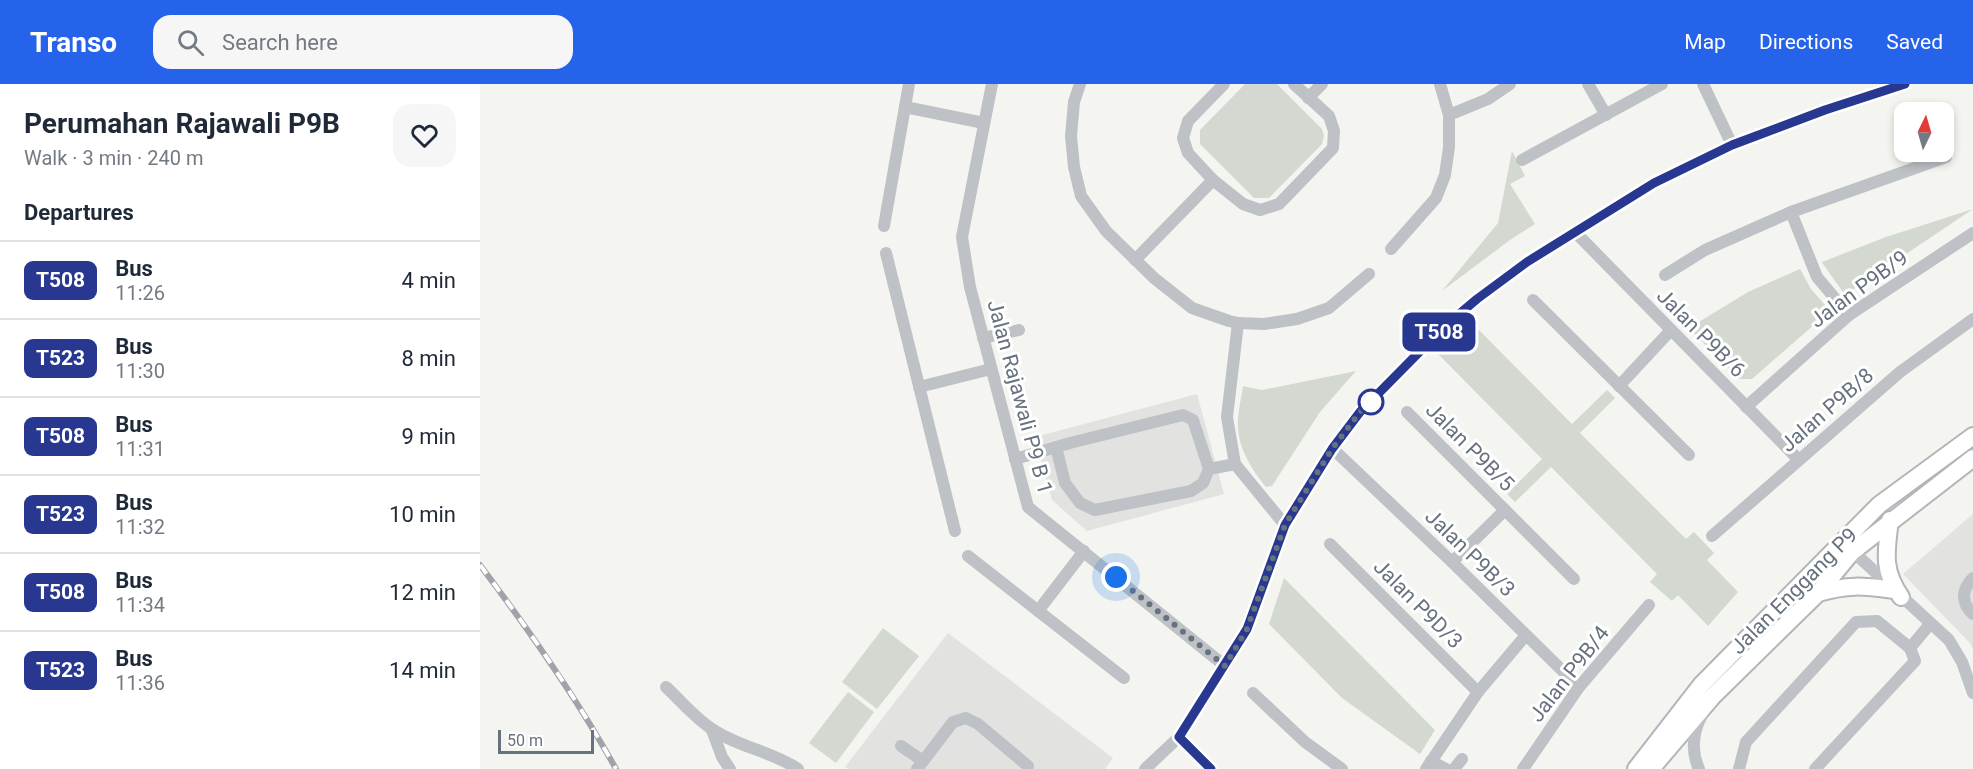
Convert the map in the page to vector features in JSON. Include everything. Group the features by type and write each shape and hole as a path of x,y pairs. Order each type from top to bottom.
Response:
{"main road":[{"name":"Jalan Enggang P9","path":"1651,769 1713,696 1818,592 1847,547 1879,505 1973,436"},
{"name":"Jalan Enggang P9","path":"1636,769 1702,684 1847,547 1890,520 1973,458"},
{"path":"1890,520 1885,554 1888,571 1898,594"},
{"path":"1818,592 1842,586 1863,586 1898,594"}],"street":[{"path":"884,226 909,84"},
{"name":"Jalan Rajawali P9 B 1","path":"992,84 962,237 970,287 1028,507 1225,666"},
{"path":"1080,84 1074,102 1071,136 1074,167 1081,196 1106,231 1154,278 1192,308 1238,323 1264,324 1297,319 1329,308 1369,274"},
{"path":"1224,84 1188,121 1183,138 1188,153 1213,180 1243,204 1260,210 1279,204 1333,148 1335,131 1329,116 1294,84"},
{"path":"1308,98 1322,84"},
{"path":"1391,249 1436,198 1445,175 1449,147 1449,115 1440,84"},
{"path":"1449,115 1488,99 1510,84"},
{"path":"1588,84 1605,115"},
{"path":"1522,160 1662,84"},
{"path":"1702,84 1732,145"},
{"path":"1145,769 1179,737 1247,629 1285,525 1332,449 1360,412 1445,326 1527,262 1654,183 1732,145 1825,110 1905,84"},
{"path":"905,107 984,123"},
{"path":"1665,275 1705,250 1791,212 1929,162"},
{"path":"1135,260 1213,180"},
{"path":"1791,212 1817,277 1849,315"},
{"name":"Jalan P9B/6","path":"1575,232 1799,460"},
{"name":"Jalan P9B/9","path":"1746,406 1849,315 1973,233"},
{"path":"886,253 956,531"},
{"path":"1533,300 1689,455"},
{"name":"Jalan P9B/8","path":"1712,536 1900,372 1973,319"},
{"path":"1238,323 1227,417 1235,464 1285,525"},
{"path":"983,338 1019,330"},
{"path":"1618,386 1671,330"},
{"path":"919,387 991,369"},
{"name":"Jalan P9B/5","path":"1407,412 1574,579"},
{"path":"1015,459 1056,447 1183,415 1193,420 1209,470 1203,483 1191,491 1095,510 1080,503 1065,483 1056,447"},
{"name":"Jalan P9B/3","path":"1332,449 1452,562 1579,687"},
{"path":"1209,470 1235,464"},
{"name":"Jalan P9B/5","path":"1452,562 1505,510"},
{"name":"Jalan P9D/3","path":"1330,544 1478,692"},
{"path":"1847,547 1949,640 1962,662 1973,693"},
{"path":"1038,611 1084,551"},
{"path":"968,556 1124,678"},
{"path":"1973,578 1964,595 1966,607 1973,614"},
{"name":"Jalan P9B/4","path":"1523,769 1579,687 1649,605"},
{"path":"1739,769 1746,742 1856,622 1876,621 1910,648 1915,662 1815,769"},
{"path":"1910,648 1930,624"},
{"path":"1446,769 1429,765 1478,692 1526,635"},
{"path":"666,687 712,730 775,756 798,769"},
{"path":"1253,693 1305,742 1342,769"},
{"path":"1699,769 1695,760 1694,747 1697,725 1713,696"},
{"path":"901,746 920,765 953,722 966,718 978,724 1028,766"},
{"path":"712,730 722,757 730,769"},
{"path":"1179,737 1211,769"},
{"path":"1454,769 1462,759"}],"shaded area":[{"path":"1245,84 1277,84 1322,129 1324,136 1322,144 1269,198 1254,198 1200,144 1200,130"},
{"path":"1512,151 1525,176 1510,184 1535,224 1442,291 1498,223"},
{"path":"1973,209 1848,293 1843,292 1822,262 1886,237"},
{"path":"1800,269 1811,289 1825,305 1823,317 1752,379 1739,379 1689,328 1748,292"},
{"path":"1472,323 1572,424 1607,390 1615,398 1580,433 1686,539 1694,532 1714,553 1707,560 1738,592 1708,626 1678,595 1672,601 1650,582 1657,574 1551,467 1515,502 1507,494 1542,459 1438,354"},
{"path":"1356,371 1320,412 1272,486 1266,487 1248,460 1239,436 1238,418 1243,386 1262,390"},
{"path":"1197,394 1224,494 1087,531 1052,500 1035,437"},
{"path":"1973,514 1973,650 1970,643 1903,574"},
{"path":"1284,578 1435,730 1420,754 1342,698 1269,624"},
{"path":"883,628 919,656 877,709 842,682"},
{"path":"948,633 1113,758 1105,769 849,769 845,767"},
{"path":"848,692 874,712 836,763 809,743"}],"railway":[{"path":"480,565 552,665 616,769"}],"bus line":[{"name":"T508","path":"1211,769 1179,737 1247,629 1285,525 1332,449 1360,412 1445,326 1527,262 1654,183 1732,145 1825,110 1905,84"}],"route":[{"path":"1116,577 1225,666 1247,629 1285,525 1332,449 1372,400 1371,402"}]}
